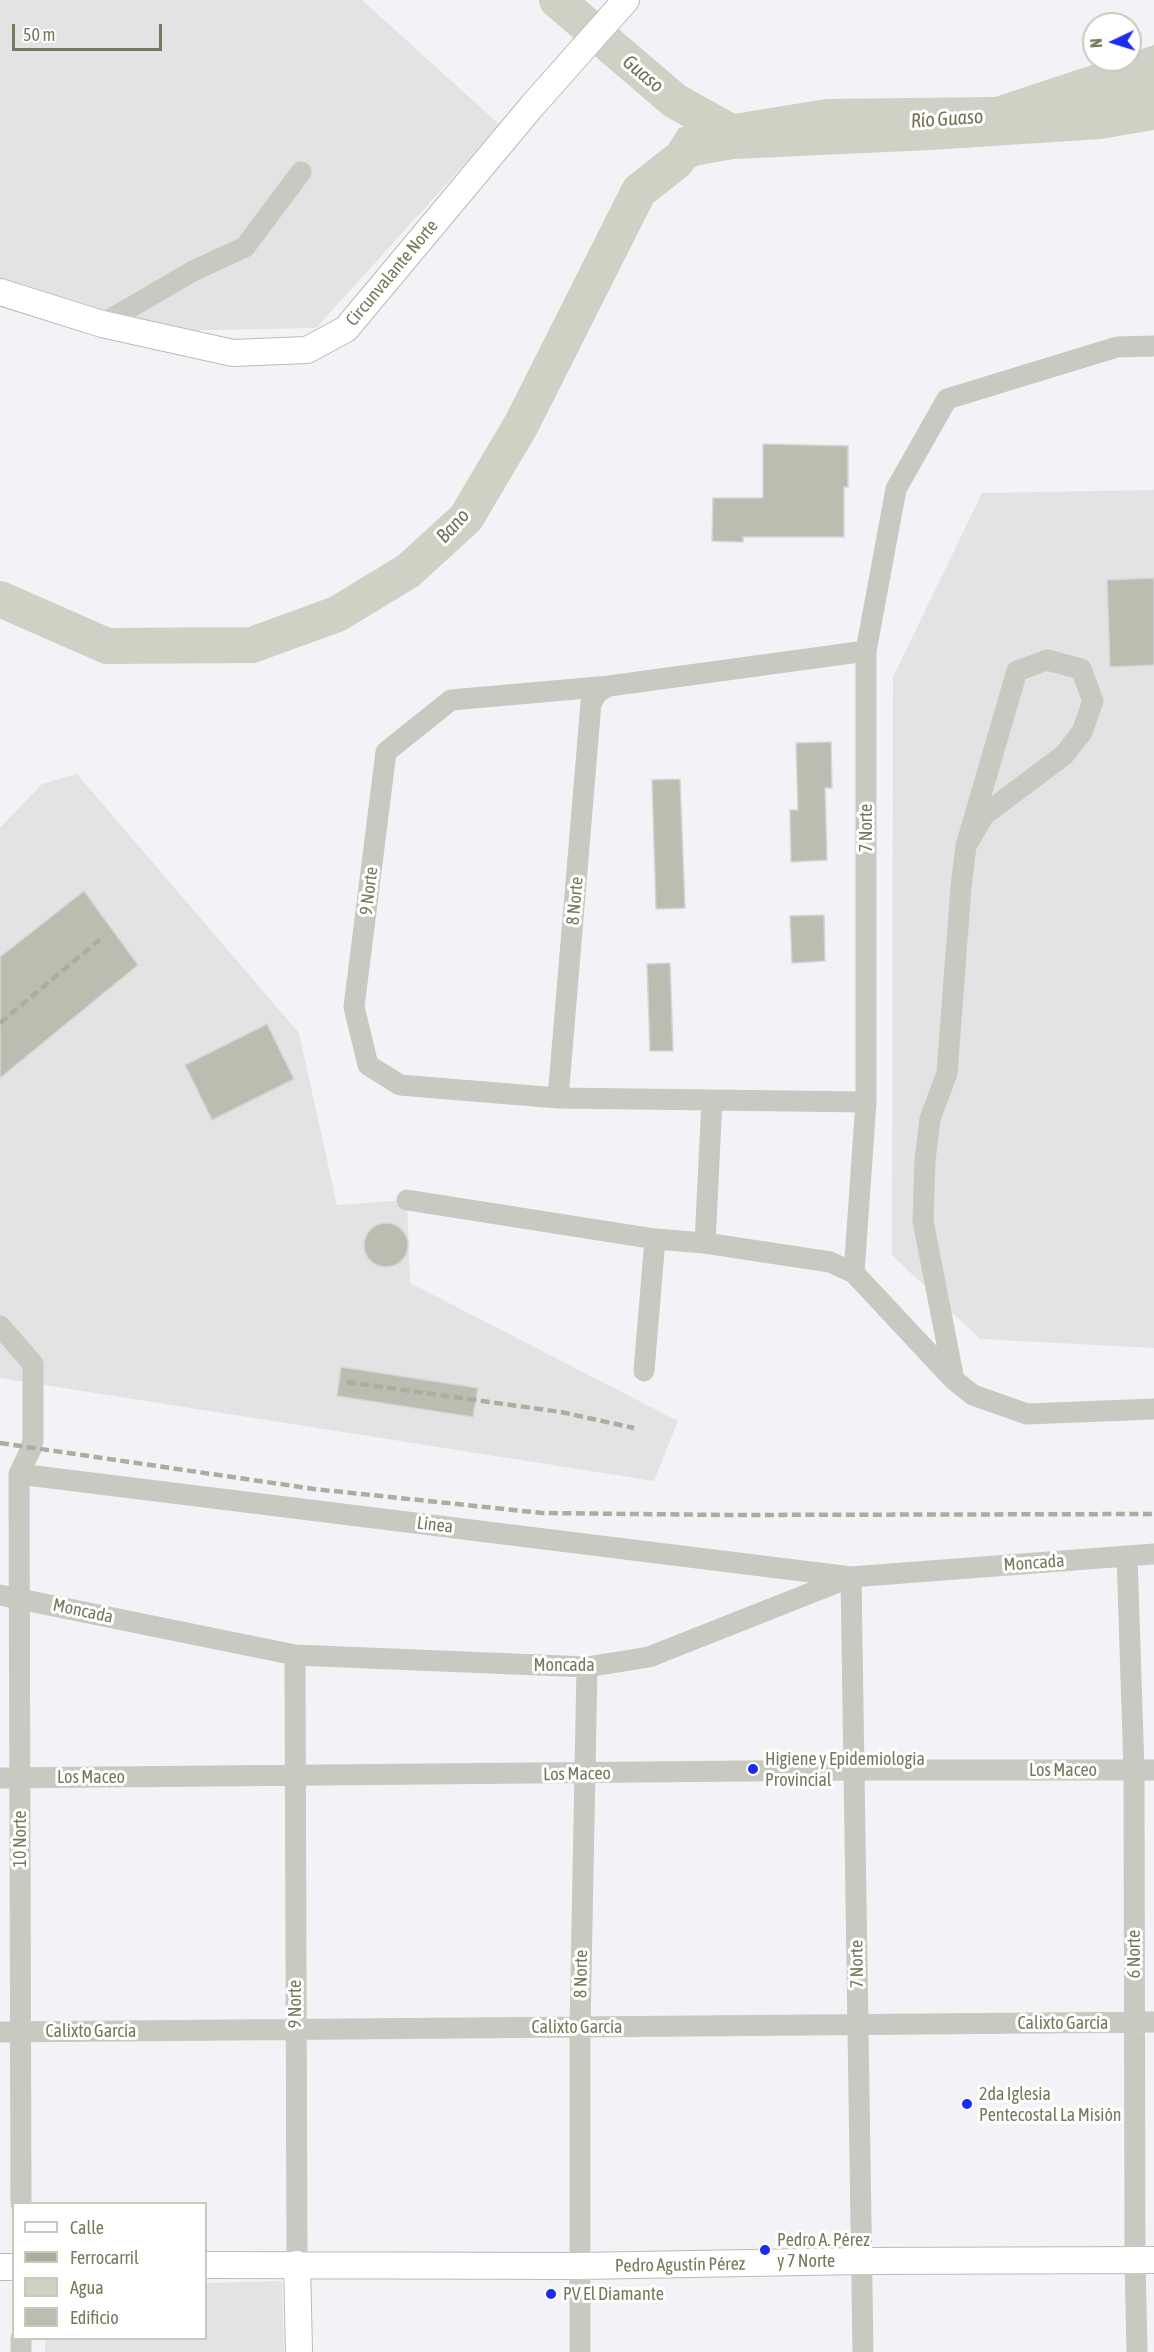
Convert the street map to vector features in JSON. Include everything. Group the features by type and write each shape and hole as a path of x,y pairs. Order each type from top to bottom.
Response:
{"main road":[{"name":"Circunvalante Norte","path":"0,292 102,324 233,353 307,350 346,329 532,106 626,0"},
{"name":"Pedro Agustín Pérez","path":"207,2265 579,2266 862,2261 1144,2260"},
{"name":"9 Norte","path":"297,2264 299,2352"}],"street":[{"path":"102,324 193,271 245,247 301,172"},
{"name":"7 Norte","path":"854,1273 866,1102 866,651 896,489 947,399 1117,347 1154,346"},
{"name":"9 Norte","path":"558,1098 400,1085 368,1065 354,1007 386,752 451,700 609,686 866,651"},
{"path":"954,1380 922,1221 930,1119 947,1072 966,846 1017,671 1047,660 1081,669 1093,701 1082,732 1064,755 984,815 966,846"},
{"name":"8 Norte","path":"558,1098 591,703 598,692 609,686"},
{"path":"558,1098 866,1102"},
{"path":"705,1243 712,1100"},
{"path":"407,1200 655,1239 705,1243 830,1262 854,1273 954,1380 973,1395 1027,1414 1154,1408"},
{"path":"644,1371 655,1239"},
{"path":"0,1326 33,1364 33,1440 19,1474"},
{"name":"Línea","path":"19,1474 851,1577"},
{"name":"10 Norte","path":"19,1474 10,1596 10,2032 21,2202"},
{"name":"Moncada","path":"10,1596 295,1655 587,1667 649,1657 851,1577 1154,1554"},
{"name":"6 Norte","path":"1127,1556 1144,1770 1144,2260 1137,2352"},
{"name":"7 Norte","path":"851,1577 863,2352"},
{"name":"9 Norte","path":"295,1655 297,2264"},
{"name":"8 Norte","path":"580,2352 580,2027 587,1667"},
{"name":"Los Maceo","path":"10,1778 854,1770 1144,1770"},
{"name":"Calixto García","path":"10,2032 1144,2022"}],"shaded area":[{"path":"0,0 362,0 500,125 316,328 160,331 0,279"},
{"path":"1154,490 1154,1348 980,1339 892,1255 893,677 982,493"},
{"path":"77,774 299,1033 337,1205 407,1200 410,1283 678,1421 654,1481 0,1378 0,828 42,784"},
{"path":"282,2281 284,2352 45,2352 45,2340 207,2340 207,2283"}],"water":[{"name":"Río Guaso","path":"1154,45 1154,130 1101,139 734,159 700,165 639,191 679,128 727,115 826,99 995,97 1082,68 1082,72 1142,72 1142,49"}],"building":[{"path":"763,444 848,446 848,487 844,487 844,537 743,537 743,542 712,541 713,498 763,498"},
{"path":"1154,578 1154,665 1110,667 1107,580"},
{"path":"831,742 832,788 825,788 827,860 791,862 790,810 798,810 796,743"},
{"path":"680,779 685,908 656,909 652,780"},
{"path":"84,891 138,965 0,1078 0,957"},
{"path":"824,915 825,961 792,963 790,916"},
{"path":"670,963 673,1051 650,1051 647,964"},
{"path":"267,1024 294,1079 212,1120 185,1065"},
{"path":"386,1223 395,1224 402,1229 407,1236 407,1254 402,1261 395,1266 386,1267 377,1266 370,1261 365,1254 364,1245 365,1236 370,1229 377,1224"},
{"path":"341,1367 478,1388 473,1417 337,1396"}],"waterway":[{"name":"Guaso","path":"557,0 675,101 738,136"},
{"name":"Bano","path":"0,599 107,646 252,645 337,614 408,571 466,518 521,425 639,191 677,161"}],"railway":[{"path":"0,1023 104,936"},
{"path":"347,1382 561,1412 634,1428"},
{"path":"0,1443 314,1489 542,1513 1154,1514"}],"place":[{"name":"Higiene y Epidemiologia Provincial","path":"753,1769"},
{"name":"2da Iglesia Pentecostal La Misión","path":"967,2104"},
{"name":"Pedro A. Pérez y 7 Norte","path":"765,2250"},
{"name":"PV El Diamante","path":"551,2294"}]}
